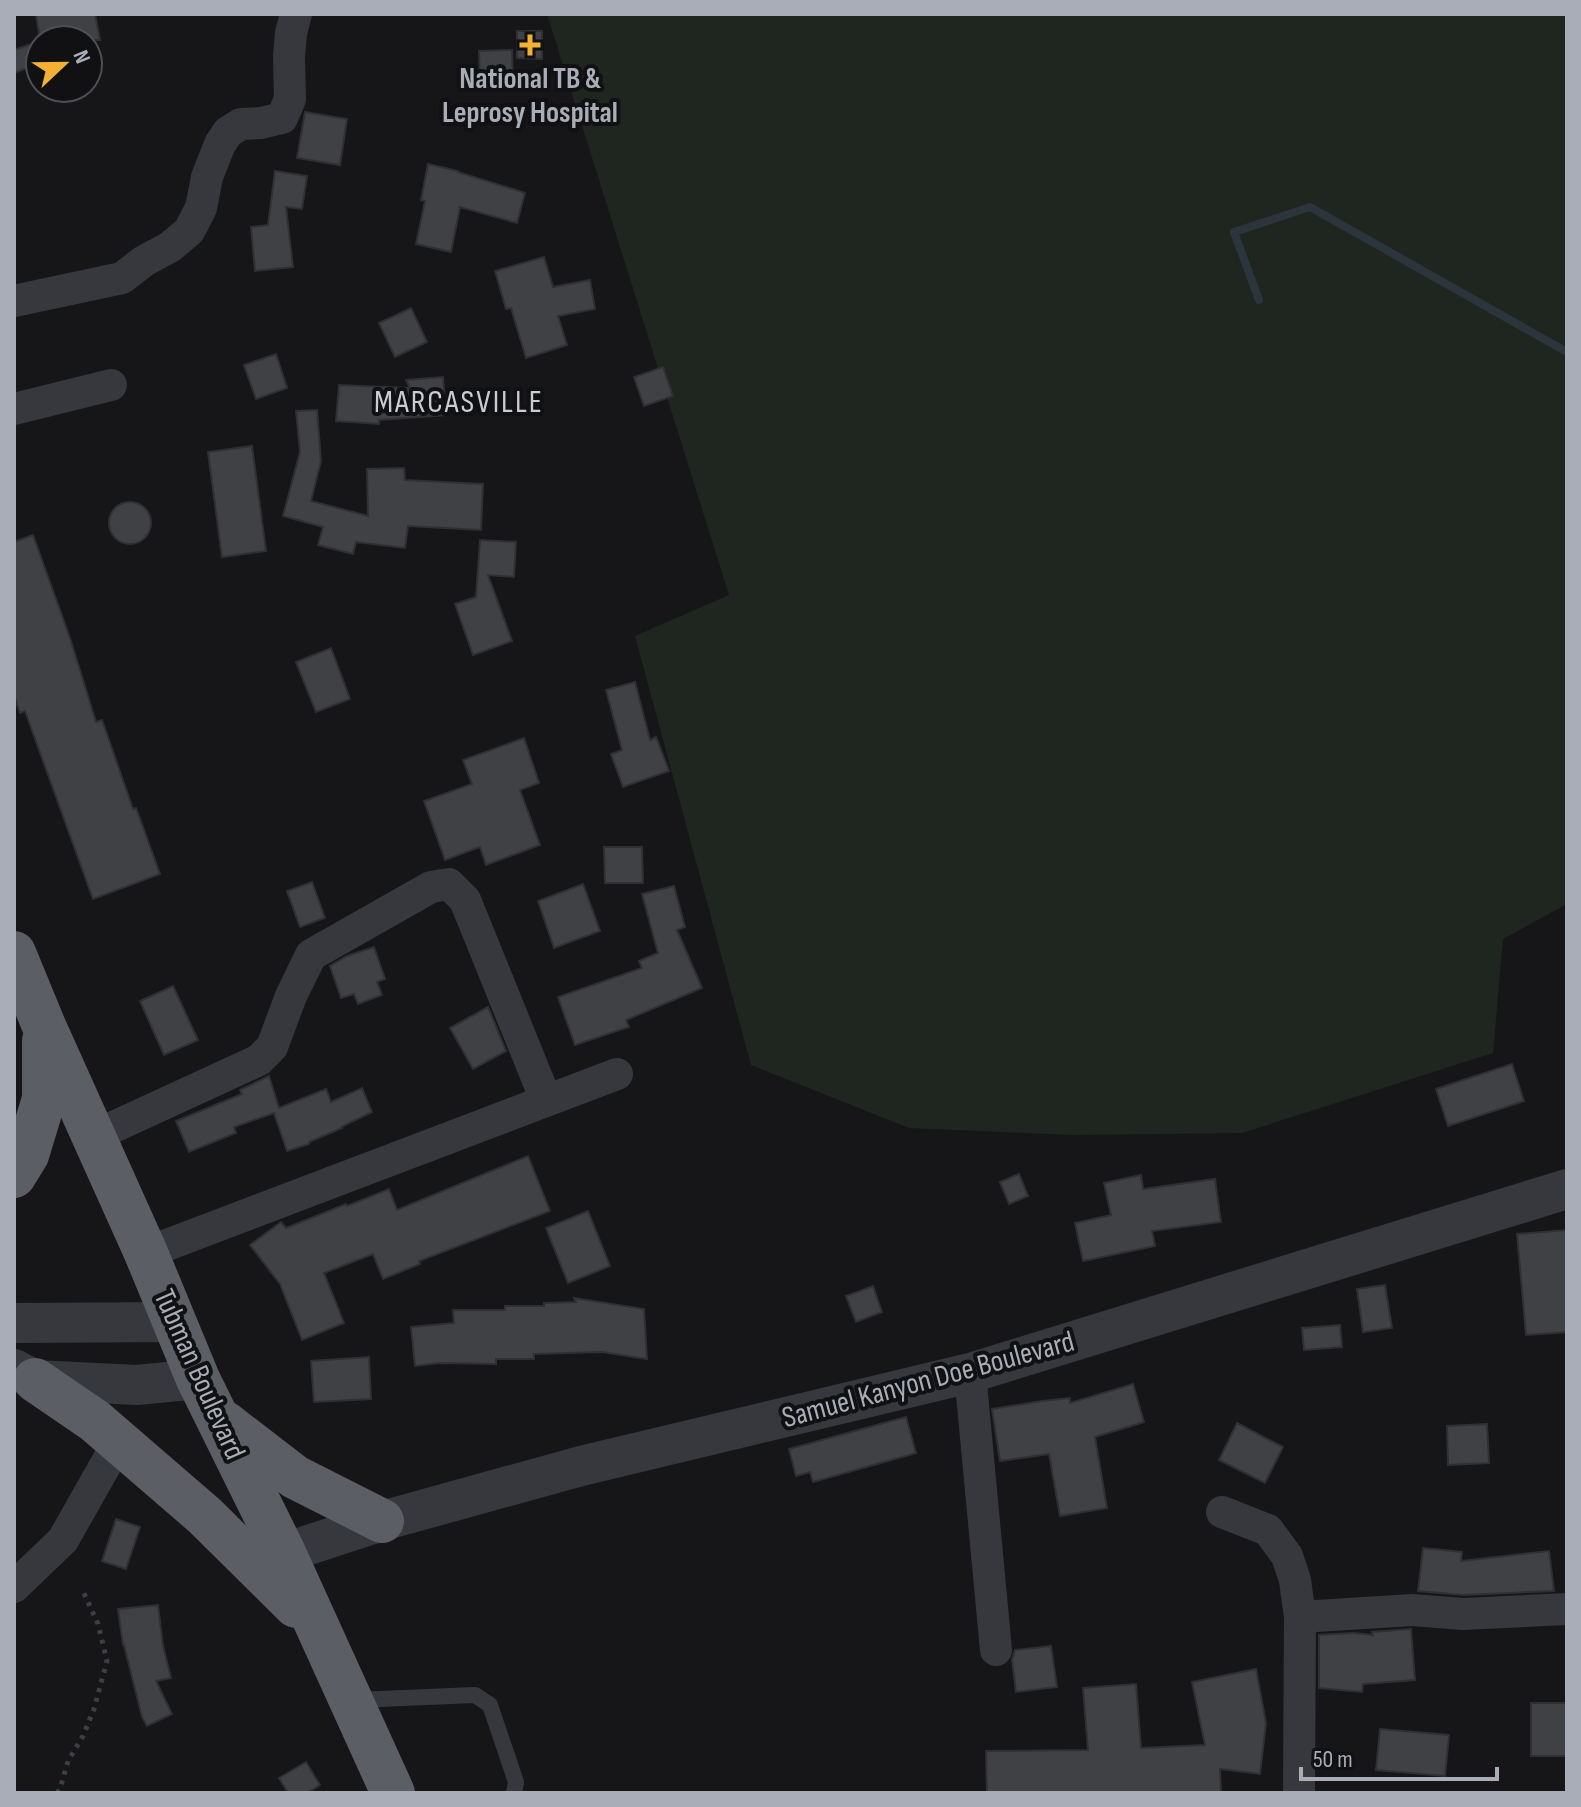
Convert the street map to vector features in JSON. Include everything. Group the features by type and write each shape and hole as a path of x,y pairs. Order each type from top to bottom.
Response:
{"highway":[{"name":"Tubman Boulevard","path":"14,953 207,1397 284,1553 393,1793"},
{"path":"14,1176 27,1155 44,1099 44,1026"},
{"path":"24,1375 95,1421 119,1441 205,1516 317,1628"},
{"path":"207,1397 295,1477 382,1521"}],"street":[{"path":"14,301 122,278 189,231 201,208 207,177 220,144 228,132 241,124 282,118 290,99 289,56 296,14"},
{"path":"14,409 111,385"},
{"path":"94,1136 259,1060 272,1047 291,996 311,955 431,887 449,884 465,900 546,1100"},
{"path":"146,1253 617,1074"},
{"name":"Samuel Kanyon Doe Boulevard","path":"284,1553 382,1521 581,1466 970,1373 1567,1189"},
{"path":"14,1323 175,1322"},
{"path":"970,1373 996,1650"},
{"path":"24,1375 137,1385 207,1397"},
{"path":"14,1587 63,1540 119,1441"},
{"path":"1222,1512 1268,1530 1287,1556 1295,1580 1300,1617 1299,1793"},
{"path":"1300,1617 1412,1610 1463,1614 1567,1609"}],"lane":[{"path":"350,1700 475,1695 490,1705 516,1782 514,1793"}],"path":[{"path":"57,1793 68,1761 94,1709 107,1661 98,1624 82,1589"}],"shaded area":[{"path":"547,14 1567,14 1567,904 1503,939 1493,1053 1242,1133 1073,1135 909,1128 751,1065 635,636 729,595"}],"building":[{"path":"36,14 95,14 97,24 38,24"},
{"name":"National TB & Leprosy Hospital","path":"517,31 542,31 542,59 517,58"},
{"path":"24,47 24,69 14,73 14,50"},
{"path":"512,50 513,84 480,85 479,51"},
{"path":"305,112 347,119 340,165 297,158"},
{"path":"428,164 525,193 517,223 460,207 451,252 416,244 425,201 421,200"},
{"path":"275,171 307,176 302,209 286,207 293,267 255,271 251,227 268,225"},
{"path":"544,257 553,287 590,280 595,309 558,316 567,345 526,358 511,308 506,309 495,271"},
{"path":"411,308 427,342 395,357 379,323"},
{"path":"276,354 287,388 256,399 244,365"},
{"path":"663,367 673,396 644,406 634,377"},
{"path":"443,377 446,415 379,420 379,424 336,421 339,385 410,388 406,380"},
{"path":"317,410 321,461 311,501 368,516 367,469 404,468 405,480 483,484 481,530 408,526 405,548 356,542 353,554 318,545 323,527 283,516 300,452 296,411"},
{"path":"252,446 266,551 222,557 208,452"},
{"path":"130,502 145,508 151,523 145,538 130,544 115,538 109,523 115,508"},
{"path":"33,535 96,722 102,720 160,874 93,899 25,711 20,713 14,695 14,542"},
{"path":"480,540 516,542 514,577 488,575 512,641 473,655 455,604 476,597"},
{"path":"331,648 350,699 316,712 296,662"},
{"path":"635,682 650,740 656,737 669,771 623,787 611,754 622,750 606,690"},
{"path":"524,738 539,783 520,790 540,845 486,865 480,847 445,860 424,801 472,784 463,760"},
{"path":"604,847 642,847 643,883 605,883"},
{"path":"312,882 325,918 300,927 287,891"},
{"path":"583,884 600,931 554,948 538,901"},
{"path":"674,886 685,927 677,930 702,988 626,1020 629,1027 575,1045 558,997 642,968 639,961 658,953 642,894"},
{"path":"374,947 385,979 377,982 382,995 358,1004 354,994 341,998 330,966 347,956"},
{"path":"173,986 198,1040 164,1055 140,1001"},
{"path":"488,1007 506,1051 473,1069 450,1028"},
{"path":"1512,1064 1524,1101 1448,1126 1436,1089"},
{"path":"269,1076 279,1108 326,1089 331,1102 362,1088 372,1112 309,1144 287,1151 274,1113 234,1127 236,1133 189,1152 176,1121 242,1094 240,1090"},
{"path":"528,1156 550,1211 419,1261 420,1264 383,1279 373,1254 324,1273 344,1323 302,1340 280,1284 250,1245 281,1222 286,1228 389,1189 397,1210"},
{"path":"1019,1174 1028,1196 1009,1204 1000,1182"},
{"path":"1141,1175 1143,1189 1215,1179 1221,1222 1152,1231 1155,1246 1083,1261 1075,1223 1111,1215 1104,1183"},
{"path":"588,1211 610,1266 568,1283 546,1228"},
{"path":"1567,1230 1567,1332 1526,1335 1517,1234"},
{"path":"1385,1285 1392,1328 1363,1332 1357,1289"},
{"path":"873,1286 882,1312 856,1322 846,1296"},
{"path":"574,1298 644,1309 647,1359 602,1352 534,1354 534,1359 496,1359 496,1364 415,1366 411,1327 454,1323 453,1310 505,1310 505,1306 576,1302"},
{"path":"1340,1325 1342,1347 1304,1350 1302,1328"},
{"path":"369,1357 371,1399 314,1402 311,1361"},
{"path":"1133,1384 1144,1422 1095,1437 1107,1508 1060,1516 1049,1454 1000,1461 992,1409 1070,1398 1070,1403"},
{"path":"906,1417 916,1453 813,1482 810,1472 796,1476 789,1449"},
{"path":"1237,1423 1283,1447 1265,1483 1219,1460"},
{"path":"1487,1424 1489,1463 1448,1465 1447,1426"},
{"path":"116,1519 140,1527 126,1569 102,1561"},
{"path":"1423,1548 1462,1552 1461,1561 1549,1551 1554,1591 1463,1595 1418,1591"},
{"path":"158,1605 171,1678 156,1681 172,1714 147,1726 123,1645 118,1609"},
{"path":"1411,1629 1415,1680 1363,1684 1362,1692 1319,1688 1319,1635 1373,1635 1372,1632"},
{"path":"1051,1646 1057,1687 1016,1692 1012,1660 1015,1650"},
{"path":"1256,1669 1266,1723 1260,1774 1220,1769 1221,1793 987,1793 986,1751 1088,1750 1083,1688 1136,1684 1141,1748 1205,1745 1192,1682"},
{"path":"1531,1703 1567,1703 1567,1756 1531,1756"},
{"path":"1380,1729 1449,1735 1445,1776 1376,1770"},
{"path":"306,1762 320,1785 307,1793 288,1793 279,1778"}],"waterway":[{"path":"1259,300 1234,232 1310,207 1567,352"}],"place":[{"name":"National TB & Leprosy Hospital","path":"530,45"}],"district":[{"name":"MARCASVILLE","path":"459,401"}]}
